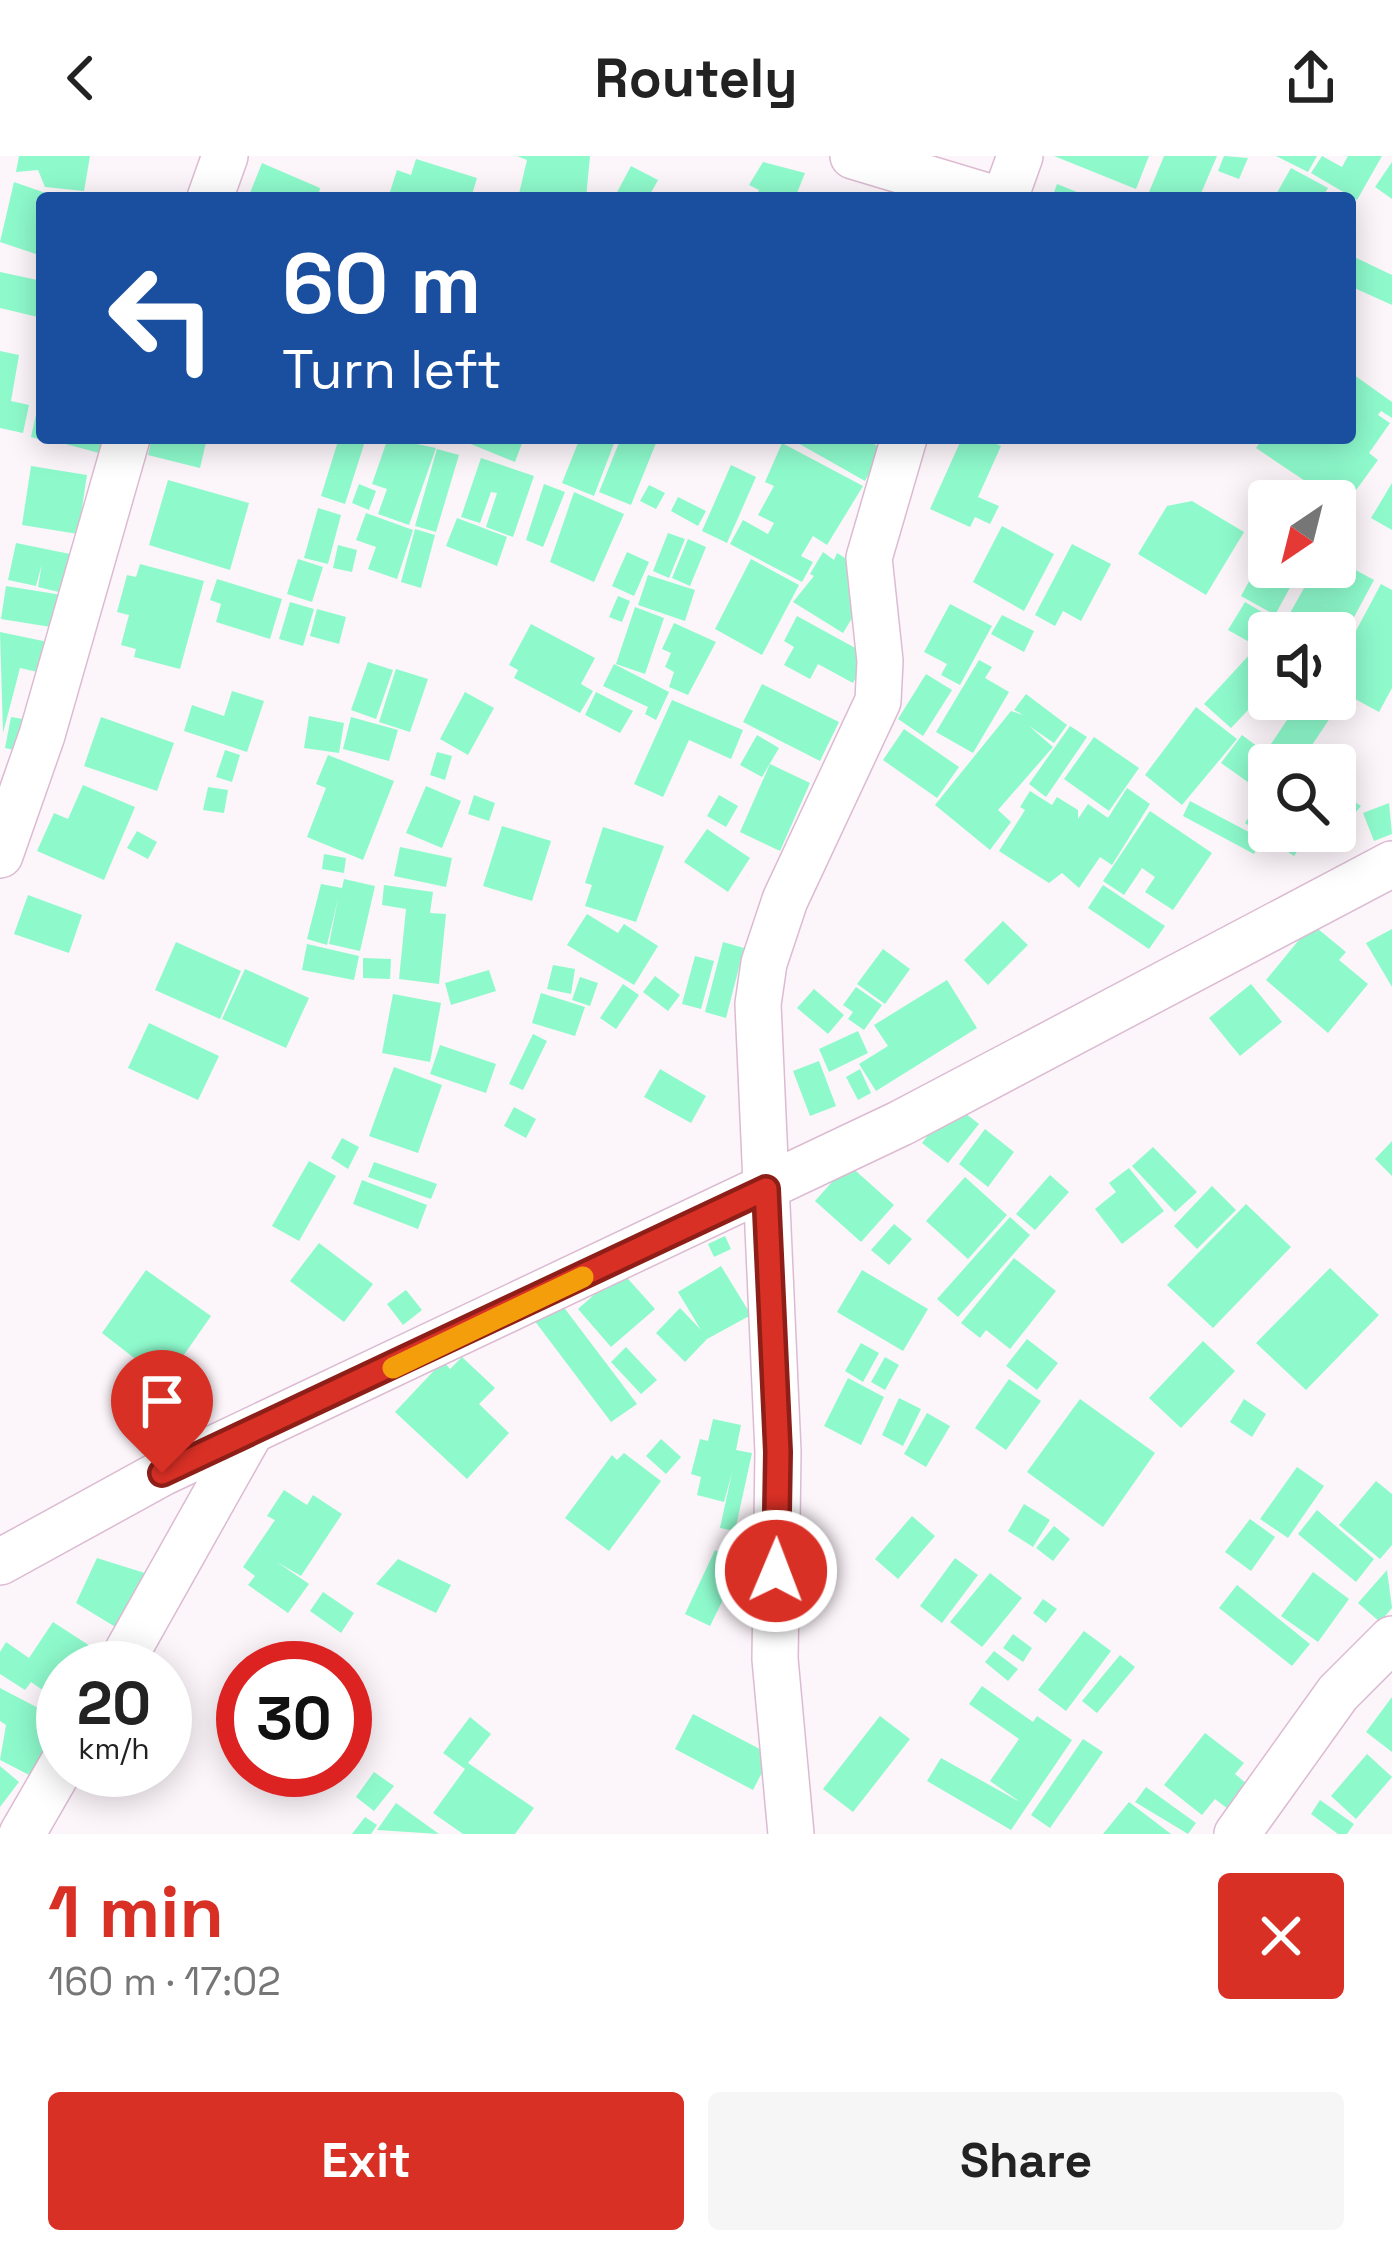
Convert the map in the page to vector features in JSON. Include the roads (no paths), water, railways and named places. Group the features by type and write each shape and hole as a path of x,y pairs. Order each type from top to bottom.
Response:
{"street":[{"path":"212,192 225,156"},
{"path":"854,156 973,192"},
{"path":"1007,192 1020,156"},
{"path":"0,855 42,735 125,444"},
{"path":"790,1834 775,1659 778,1452 758,1004 764,963 785,900 878,701 880,661 869,558 902,444"},
{"path":"10,1547 766,1189 1392,864"},
{"path":"133,1641 250,1433"},
{"path":"1237,1834 1338,1693 1392,1639"},
{"path":"22,1834 43,1797"}]}
